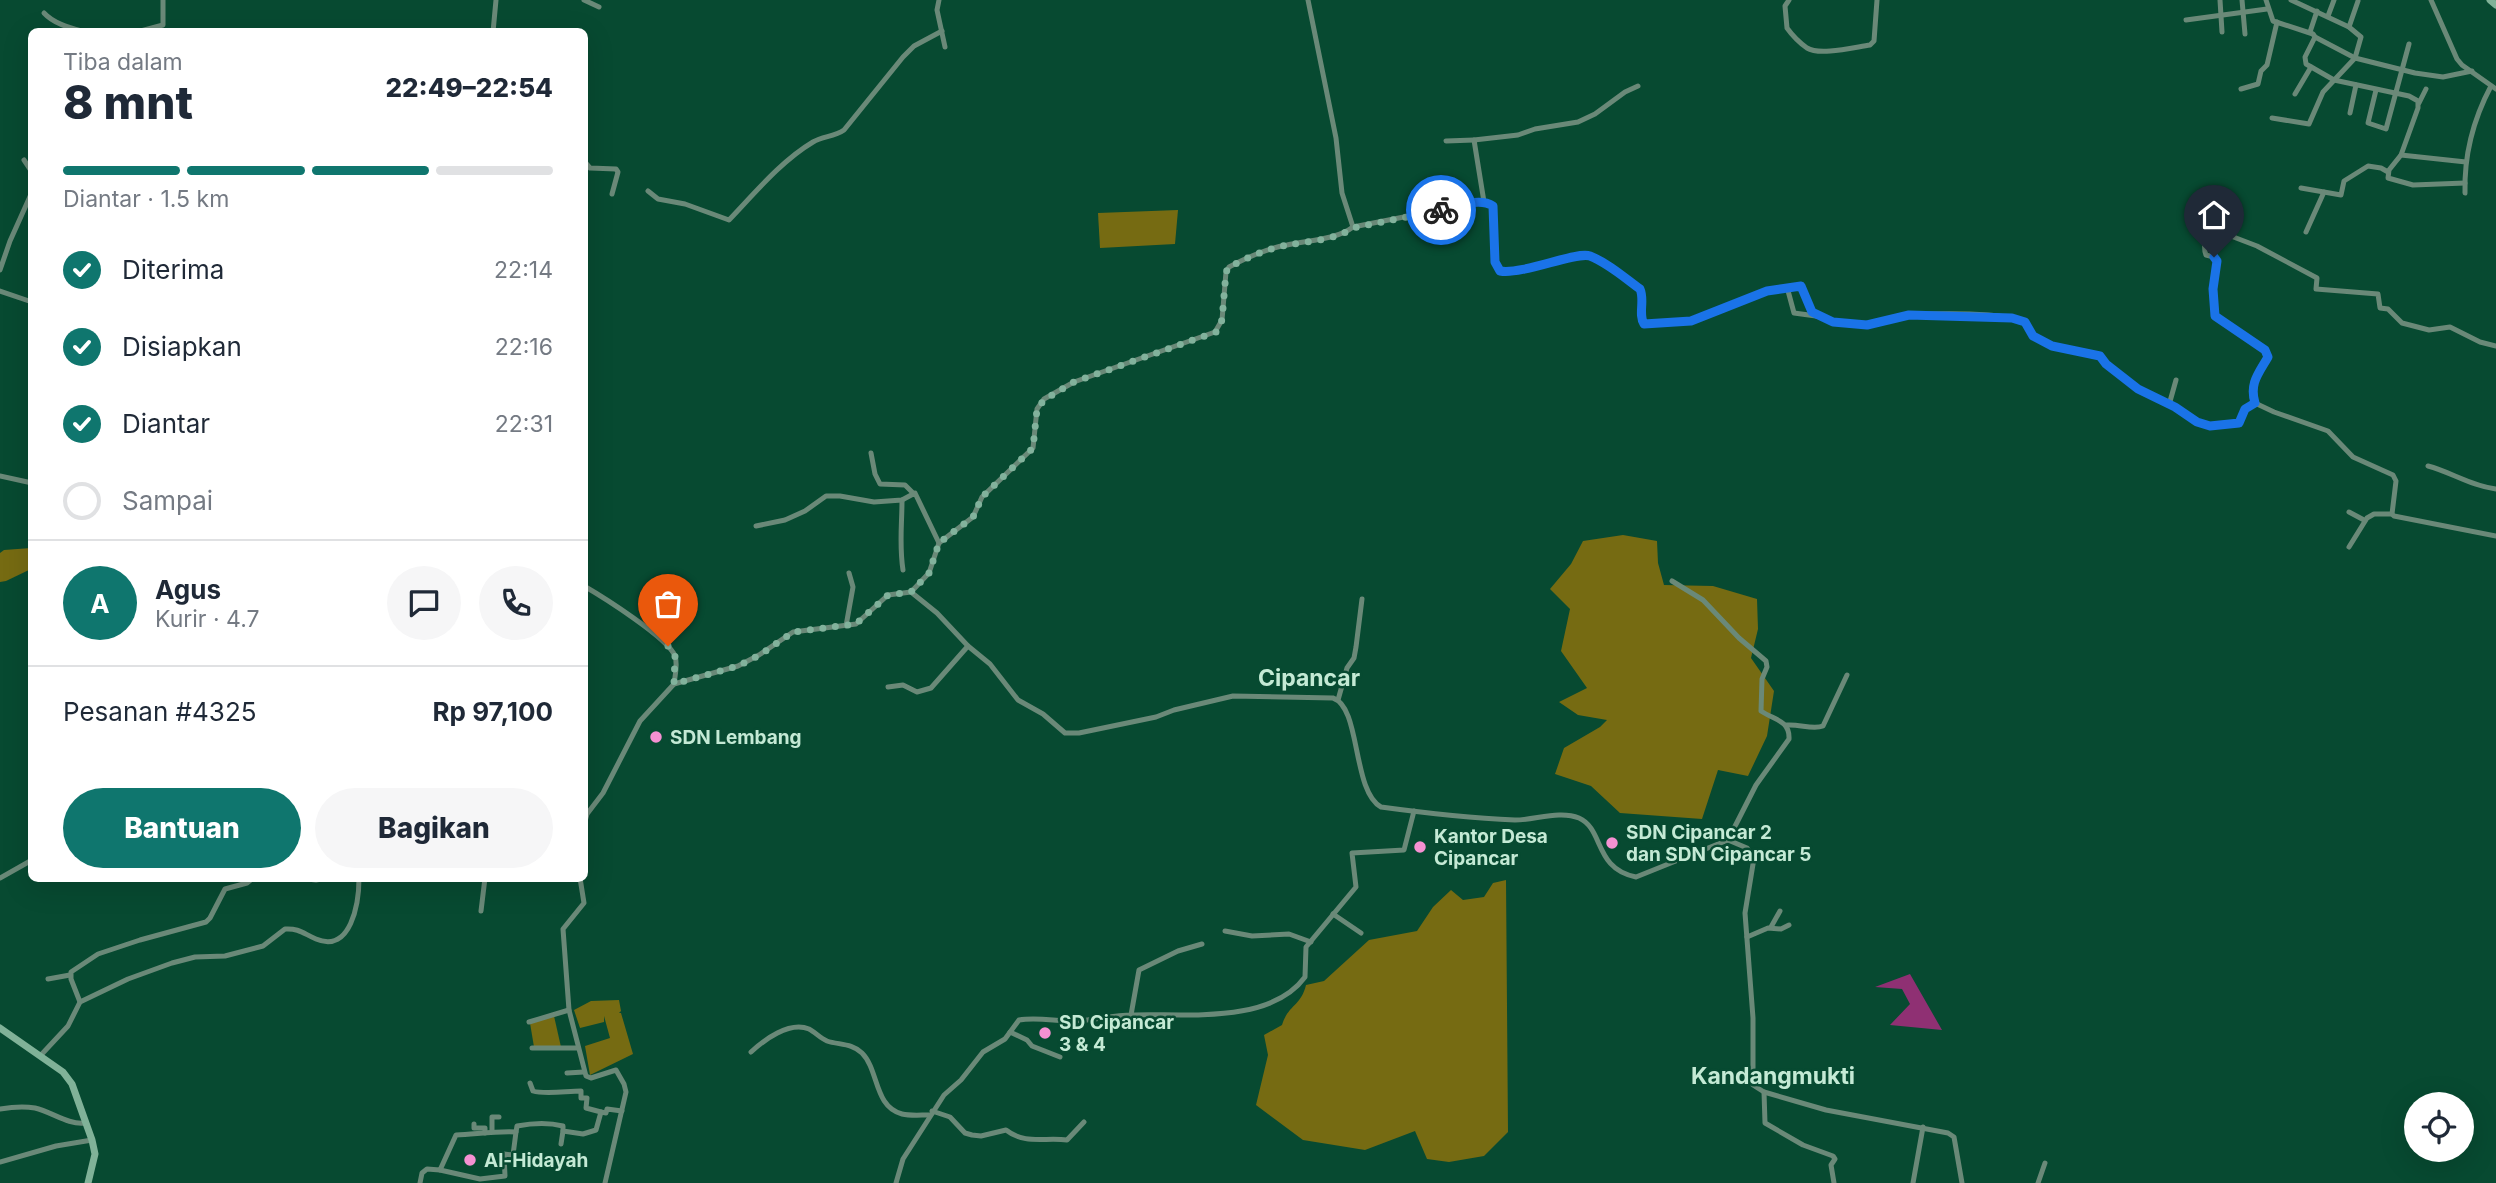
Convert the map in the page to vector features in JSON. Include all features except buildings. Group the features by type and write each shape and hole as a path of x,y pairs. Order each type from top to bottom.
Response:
{"street":[{"path":"152,28 163,25 163,0"},
{"path":"493,28 496,0"},
{"path":"584,0 599,8"},
{"path":"939,0 937,10 945,47"},
{"path":"1308,0 1336,138 1342,193 1353,228"},
{"path":"1789,0 1785,6 1787,28 1812,50 1839,50 1870,45 1874,40 1877,0"},
{"path":"2220,0 2222,32"},
{"path":"2242,0 2245,34"},
{"path":"2266,0 2271,19 2310,32 2355,58 2443,77 2472,71"},
{"path":"2272,118 2309,124 2323,92 2355,58 2361,37 2349,26 2308,3 2291,0"},
{"path":"2328,16 2334,0"},
{"path":"2431,0 2457,59 2494,88 2478,115 2466,162 2465,193"},
{"path":"2490,0 2496,5"},
{"path":"2349,26 2358,1"},
{"path":"2186,20 2267,9"},
{"path":"2310,32 2318,11"},
{"path":"44,13 74,28"},
{"path":"2241,89 2259,84 2261,71 2267,65 2277,22"},
{"path":"648,191 658,199 685,204 729,220 794,155 816,140 834,136 844,130 903,57 914,46 942,31"},
{"path":"2315,37 2305,57 2306,64 2334,79 2409,96 2417,99 2419,103"},
{"path":"2376,90 2368,123 2385,130 2409,44"},
{"path":"2295,94 2311,67"},
{"path":"2350,113 2356,85"},
{"path":"1446,141 1518,135 1577,122 1595,114 1638,86"},
{"path":"2426,89 2401,155 2390,170 2388,178 2413,185 2465,183"},
{"path":"1474,140 1484,202 1494,209 1495,262 1500,271 1529,268 1580,255 1591,256 1640,289 1644,324 1691,321 1767,291 1802,286 1809,308 1818,316"},
{"path":"2401,155 2466,162"},
{"path":"24,160 28,166"},
{"path":"588,166 616,169 618,172 612,194"},
{"path":"2301,188 2342,195 2344,181 2368,166 2390,170"},
{"path":"2306,232 2324,192"},
{"path":"588,813 603,793 640,721 674,684 738,666 760,655 793,632 859,622 888,595 911,592 929,573 939,543 973,517 982,497 1033,448 1037,409 1044,400 1074,382 1216,332 1222,320 1226,272 1229,267 1280,247 1310,242 1353,228 1484,202"},
{"path":"0,270 10,241 28,207"},
{"path":"2392,514 2396,481 2393,475 2353,457 2328,431 2255,403 2252,392 2255,380 2268,354 2215,316 2213,289 2217,261 2204,252 2207,232 2210,228 2284,259 2318,278 2316,289 2379,295 2380,308 2388,310 2402,323 2425,330 2450,327 2480,342 2496,346"},
{"path":"1787,287 1794,313 1818,316 1833,322 1867,325 1909,315 2012,318 2025,322 2033,336 2052,346 2097,354 2138,389 2197,422 2210,426 2239,423 2245,409 2255,403"},
{"path":"0,291 28,301"},
{"path":"2169,405 2176,380"},
{"path":"871,453 880,484 905,485 918,494 939,543"},
{"path":"2428,466 2448,471 2480,487 2496,489"},
{"path":"0,476 28,481"},
{"path":"756,526 785,520 805,511 825,496 874,502 902,500 913,493"},
{"path":"902,500 902,525 899,534 903,570"},
{"path":"2349,512 2364,520"},
{"path":"2349,547 2364,520 2374,514 2392,514 2399,518 2496,536"},
{"path":"846,626 853,587 849,573"},
{"path":"1672,581 1703,600 1739,638 1766,661 1767,667 1762,679 1761,711 1787,725 1818,728 1823,726 1847,675"},
{"path":"588,588 668,646 675,656 674,684"},
{"path":"911,592 937,613 968,646 996,670 1018,700 1042,714 1065,733 1079,733 1156,717 1233,696 1338,700"},
{"path":"1362,599 1354,658 1346,668 1338,700 1349,720 1369,796 1381,807 1518,820 1572,816 1587,823 1609,863 1616,869 1636,877 1728,840 1756,785 1789,739 1787,725"},
{"path":"888,687 903,685 917,692 930,688 968,646"},
{"path":"896,1183 902,1159 930,1113 983,1052 1003,1040 1021,1019 1075,1021 1131,1015 1217,1014 1249,1009 1289,994 1305,977 1304,953 1356,887 1352,853 1404,850 1414,811"},
{"path":"1728,840 1747,848 1754,858 1745,913 1752,1018 1753,1086 1764,1092 1826,1110 1939,1129 1954,1137 1962,1183"},
{"path":"0,878 28,862"},
{"path":"80,1002 71,971 98,954 206,922 225,889 248,882"},
{"path":"41,1055 68,1026 80,1002 128,979 195,957 225,956 263,946 285,929 302,930 320,941 338,941 345,935 352,918 359,882"},
{"path":"481,911 485,882"},
{"path":"581,882 584,903 563,929 569,1010 586,1076 591,1078 613,1070 618,1071 626,1092 606,1183"},
{"path":"1771,927 1780,911"},
{"path":"1333,914 1361,933"},
{"path":"1747,937 1771,927 1781,929 1789,925"},
{"path":"1225,931 1252,936 1289,934 1311,942"},
{"path":"1131,1015 1139,970 1178,951 1202,944"},
{"path":"48,979 70,975"},
{"path":"529,1022 569,1010"},
{"path":"0,1028 68,1077 92,1139 94,1164 88,1183"},
{"path":"751,1052 775,1034 800,1028 808,1029 829,1042 859,1049 872,1066 882,1098 895,1111 902,1114 930,1113 950,1117 965,1133 972,1135 981,1136 1006,1130 1013,1136 1032,1140 1067,1140 1084,1122"},
{"path":"1010,1032 1027,1040 1032,1046 1060,1057"},
{"path":"532,1048 578,1048"},
{"path":"567,1073 584,1072"},
{"path":"530,1083 533,1091 540,1093 582,1091 581,1098 587,1098 586,1108 606,1113 607,1109 622,1111"},
{"path":"1764,1092 1765,1123 1803,1145 1833,1156 1835,1159 1831,1165 1834,1183"},
{"path":"0,1109 23,1106 73,1122 86,1123"},
{"path":"563,1131 590,1133 596,1129 601,1112"},
{"path":"489,1132 492,1117 499,1117"},
{"path":"421,1183 422,1173 427,1169 480,1179 505,1176 504,1154 513,1155 517,1126 534,1123 563,1126 561,1144"},
{"path":"474,1124 474,1128 485,1128 489,1132"},
{"path":"1905,1182 1912,1183 1923,1127"},
{"path":"440,1170 457,1131 516,1132"},
{"path":"0,1162 92,1139"},
{"path":"2036,1182 2045,1164"}],"shaded area":[{"path":"1178,210 1175,244 1100,248 1098,213"},
{"path":"1623,535 1657,541 1658,563 1664,585 1713,586 1757,599 1758,629 1751,658 1774,691 1767,736 1748,776 1718,770 1702,819 1620,813 1591,786 1555,774 1564,748 1607,720 1578,715 1559,702 1587,688 1561,651 1570,609 1550,589 1571,564 1583,541"},
{"path":"28,548 28,570 0,582 0,553 4,550"},
{"path":"1506,880 1508,1132 1484,1156 1449,1162 1427,1159 1415,1131 1365,1150 1303,1140 1256,1105 1268,1055 1264,1035 1282,1025 1306,985 1324,981 1369,940 1417,931 1433,907 1451,890 1463,900 1484,897 1493,883"},
{"path":"1910,974 1942,1030 1890,1025 1910,1004 1902,989 1875,987"},
{"path":"619,1000 619,1013 633,1054 590,1075 585,1046 610,1038 604,1016 604,1022 580,1028 574,1010 591,1001"},
{"path":"554,1016 561,1047 534,1047 530,1023"}],"way so far":[{"path":"668,646 675,656 674,684 738,666 760,655 782,637 793,632 856,624 888,595 911,592 929,573 939,543 973,517 978,501 1033,448 1037,409 1044,400 1074,382 1216,332 1222,320 1227,268 1287,245 1310,242 1353,228 1441,210"}],"place":[{"name":"SDN Lembang","path":"656,737"},
{"name":"SDN Cipancar 2 dan SDN Cipancar 5","path":"1612,843"},
{"name":"Kantor Desa Cipancar","path":"1420,847"},
{"name":"SD Cipancar 3 & 4","path":"1045,1033"},
{"name":"Al-Hidayah","path":"470,1160"}],"district":[{"name":"Cipancar","path":"1309,678"},
{"name":"Kandangmukti","path":"1773,1076"}],"route":[{"path":"1441,210 1480,202 1493,206 1495,262 1500,271 1529,268 1586,254 1591,256 1640,289 1644,324 1691,321 1767,291 1801,286 1812,312 1833,322 1867,325 1909,315 2012,318 2025,322 2033,336 2052,346 2097,354 2138,389 2175,407 2197,422 2210,426 2239,423 2245,409 2255,403 2252,392 2255,380 2268,357 2265,350 2215,316 2213,289 2217,261 2214,257"}]}
